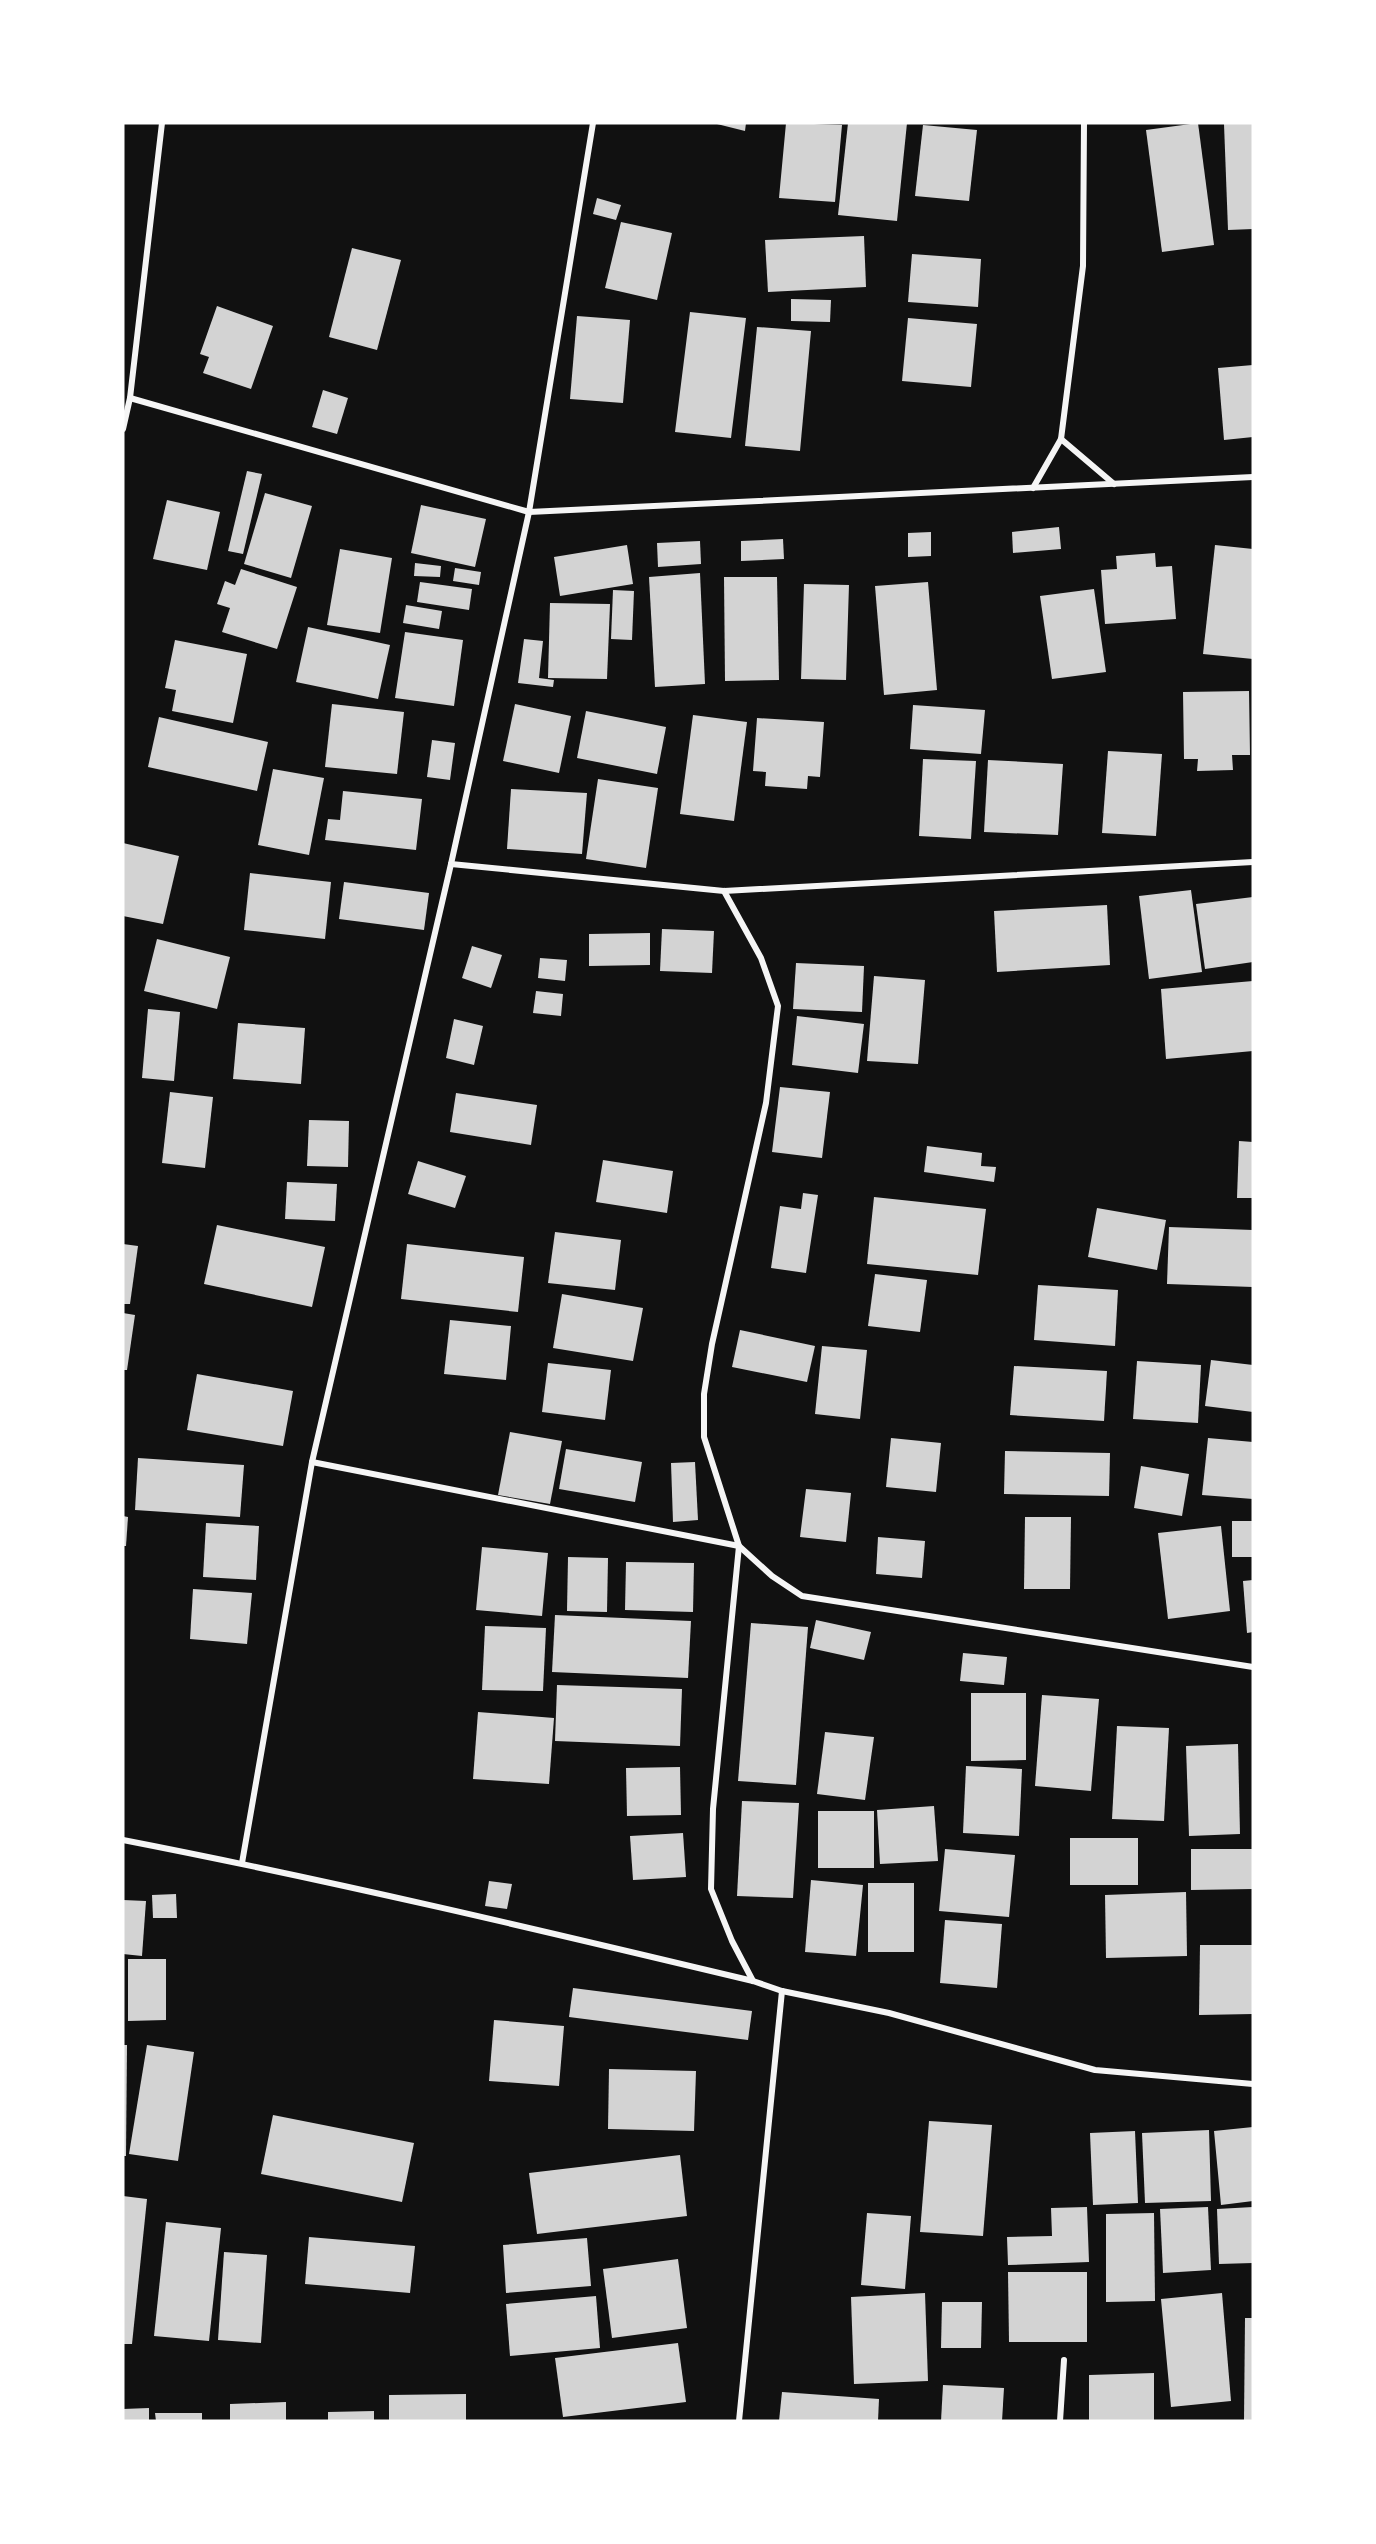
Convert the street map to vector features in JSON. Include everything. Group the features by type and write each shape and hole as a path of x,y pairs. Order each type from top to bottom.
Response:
{"street":[{"path":"123,429 130,398 162,123"},
{"path":"242,1863 312,1462 451,864 529,512 593,123"},
{"path":"1033,488 1061,439 1083,266 1084,123"},
{"path":"130,398 529,512 1253,477"},
{"path":"1061,439 1114,484"},
{"path":"451,864 724,891 1253,862"},
{"path":"724,891 761,958 778,1006 766,1103 712,1344 704,1394 705,1437 739,1546 713,1809 711,1889 732,1941 753,1981"},
{"path":"312,1462 739,1546 772,1576 801,1596 1253,1667"},
{"path":"123,1840 242,1863 543,1930 753,1981 782,1991 889,2013 1095,2070 1253,2084"},
{"path":"739,2421 782,1991"},
{"path":"1060,2421 1064,2360"}],"building":[{"path":"713,123 746,123 745,131"},
{"path":"786,123 842,125 835,202 779,198"},
{"path":"848,123 907,123 897,221 838,215"},
{"path":"1198,123 1214,245 1162,252 1146,130"},
{"path":"1253,123 1253,229 1228,230 1224,124"},
{"path":"923,125 977,130 969,201 915,196"},
{"path":"597,198 621,205 616,220 593,214"},
{"path":"621,222 672,233 657,300 605,288"},
{"path":"864,236 866,287 768,292 765,240"},
{"path":"352,248 401,260 377,350 329,337"},
{"path":"912,254 981,259 978,307 908,302"},
{"path":"791,299 831,300 830,322 791,321"},
{"path":"217,306 273,326 251,389 203,373 209,357 200,354"},
{"path":"690,312 746,318 731,438 675,432"},
{"path":"577,316 630,320 623,403 570,399"},
{"path":"908,318 977,324 971,387 902,381"},
{"path":"757,327 811,331 800,451 745,446"},
{"path":"1253,365 1253,437 1224,440 1218,368"},
{"path":"323,390 348,398 337,434 312,427"},
{"path":"247,471 262,474 243,554 228,551"},
{"path":"265,493 312,506 291,578 244,564"},
{"path":"167,500 220,512 207,570 153,559"},
{"path":"421,505 486,519 475,567 411,553"},
{"path":"1059,527 1061,549 1013,553 1012,532"},
{"path":"931,532 931,556 908,557 908,533"},
{"path":"783,539 784,559 741,561 741,541"},
{"path":"700,541 701,564 658,567 657,543"},
{"path":"627,545 633,584 560,596 554,557"},
{"path":"1215,545 1253,549 1253,659 1203,654"},
{"path":"340,549 392,558 380,633 327,625"},
{"path":"1155,553 1156,567 1172,566 1176,619 1105,624 1101,570 1117,569 1116,556"},
{"path":"415,563 441,566 440,577 414,576"},
{"path":"455,568 481,572 479,585 453,581"},
{"path":"241,569 297,587 277,649 222,632 230,608 217,604 225,581 235,585"},
{"path":"700,573 705,684 655,687 649,577"},
{"path":"724,577 777,577 779,680 725,681"},
{"path":"420,582 472,589 469,610 417,602"},
{"path":"928,582 937,690 884,695 875,586"},
{"path":"804,584 849,585 846,680 801,679"},
{"path":"1094,589 1106,672 1052,679 1040,596"},
{"path":"613,590 634,591 632,640 611,639"},
{"path":"550,603 610,604 607,679 548,678"},
{"path":"406,605 442,611 439,629 403,623"},
{"path":"308,627 390,645 378,699 296,682"},
{"path":"405,632 463,640 454,706 395,698"},
{"path":"524,639 543,641 539,678 554,680 553,687 518,683"},
{"path":"175,640 247,654 233,723 172,711 176,690 165,688"},
{"path":"1249,691 1250,755 1232,755 1233,770 1197,771 1198,759 1184,759 1183,692"},
{"path":"332,704 404,712 397,774 325,767"},
{"path":"515,704 571,716 559,773 503,761"},
{"path":"913,705 985,710 981,754 910,749"},
{"path":"586,711 666,727 657,774 577,758"},
{"path":"693,715 747,722 734,821 680,814"},
{"path":"159,717 268,742 257,791 148,767"},
{"path":"757,718 824,722 820,777 808,776 807,789 765,786 766,772 753,771"},
{"path":"432,740 455,743 450,780 427,777"},
{"path":"1108,751 1162,754 1156,836 1102,833"},
{"path":"923,759 976,761 971,839 919,836"},
{"path":"988,760 1063,764 1058,835 984,832"},
{"path":"273,769 324,778 309,855 258,845"},
{"path":"598,779 658,788 646,868 586,859"},
{"path":"511,789 587,793 582,854 507,849"},
{"path":"343,791 422,799 416,850 325,840 328,819 340,820"},
{"path":"123,843 179,856 163,924 123,916"},
{"path":"250,873 331,882 325,939 244,930"},
{"path":"344,882 429,893 424,930 339,919"},
{"path":"1191,890 1202,972 1149,979 1139,896"},
{"path":"1253,897 1253,962 1205,969 1196,904"},
{"path":"1107,905 1110,965 997,972 994,911"},
{"path":"662,929 714,931 712,973 660,971"},
{"path":"650,933 650,965 589,966 589,934"},
{"path":"157,939 230,957 217,1009 144,991"},
{"path":"472,946 502,955 491,988 462,978"},
{"path":"540,958 567,960 565,981 538,978"},
{"path":"796,963 864,966 862,1012 793,1009"},
{"path":"874,976 925,980 918,1064 867,1061"},
{"path":"1253,981 1253,1051 1166,1059 1161,989"},
{"path":"536,991 563,994 561,1016 533,1013"},
{"path":"148,1009 180,1012 174,1081 142,1078"},
{"path":"797,1016 864,1024 858,1073 792,1065"},
{"path":"454,1019 483,1026 474,1065 446,1058"},
{"path":"238,1023 305,1028 301,1084 233,1079"},
{"path":"780,1087 830,1092 822,1158 772,1152"},
{"path":"170,1092 213,1097 205,1168 162,1163"},
{"path":"456,1093 537,1105 531,1145 450,1132"},
{"path":"309,1120 349,1121 348,1167 307,1166"},
{"path":"1239,1141 1253,1142 1253,1198 1237,1198"},
{"path":"927,1146 982,1153 981,1166 996,1167 994,1182 924,1172"},
{"path":"603,1160 673,1171 667,1213 596,1202"},
{"path":"418,1161 466,1176 455,1208 408,1194"},
{"path":"287,1182 337,1184 335,1221 285,1219"},
{"path":"803,1193 818,1195 806,1273 771,1268 780,1206 801,1209"},
{"path":"874,1197 986,1209 978,1275 867,1264"},
{"path":"1097,1208 1166,1220 1157,1270 1088,1257"},
{"path":"217,1225 325,1247 312,1307 204,1284"},
{"path":"1169,1227 1253,1230 1253,1287 1167,1284"},
{"path":"555,1232 621,1240 615,1290 548,1283"},
{"path":"123,1244 138,1246 130,1304 123,1304"},
{"path":"407,1244 524,1257 518,1312 401,1299"},
{"path":"875,1274 927,1280 920,1332 868,1326"},
{"path":"1038,1285 1118,1290 1115,1346 1034,1340"},
{"path":"562,1294 643,1308 633,1361 553,1348"},
{"path":"123,1313 135,1315 127,1370 123,1370"},
{"path":"450,1320 511,1326 506,1380 444,1374"},
{"path":"740,1330 815,1346 807,1382 732,1367"},
{"path":"822,1346 867,1350 860,1419 815,1414"},
{"path":"1211,1360 1253,1365 1253,1412 1205,1406"},
{"path":"1137,1361 1201,1365 1198,1423 1133,1419"},
{"path":"548,1363 611,1370 605,1420 542,1412"},
{"path":"1014,1366 1107,1371 1104,1421 1010,1415"},
{"path":"197,1374 293,1391 283,1446 187,1430"},
{"path":"510,1432 562,1441 550,1504 498,1495"},
{"path":"891,1438 941,1443 936,1492 886,1487"},
{"path":"1208,1438 1253,1442 1253,1499 1202,1495"},
{"path":"566,1449 642,1462 635,1502 559,1489"},
{"path":"1005,1451 1110,1453 1109,1496 1004,1494"},
{"path":"138,1458 244,1465 240,1517 135,1510"},
{"path":"695,1462 698,1520 673,1522 671,1463"},
{"path":"1141,1466 1189,1474 1182,1516 1134,1508"},
{"path":"806,1489 851,1493 846,1542 800,1537"},
{"path":"123,1516 128,1517 126,1546 123,1546"},
{"path":"1025,1517 1071,1517 1070,1589 1024,1589"},
{"path":"1232,1521 1253,1521 1253,1557 1232,1557"},
{"path":"206,1523 259,1526 256,1580 203,1577"},
{"path":"1221,1526 1230,1611 1168,1619 1158,1533"},
{"path":"878,1537 925,1541 922,1578 876,1574"},
{"path":"482,1547 548,1553 542,1616 476,1610"},
{"path":"568,1557 608,1558 607,1612 567,1611"},
{"path":"626,1562 694,1563 693,1612 625,1610"},
{"path":"1253,1580 1253,1632 1247,1633 1243,1581"},
{"path":"193,1589 252,1593 247,1644 190,1639"},
{"path":"555,1615 691,1621 688,1678 552,1672"},
{"path":"816,1620 871,1632 864,1660 810,1648"},
{"path":"751,1623 808,1627 796,1785 738,1781"},
{"path":"485,1626 546,1628 543,1691 482,1690"},
{"path":"963,1653 1007,1657 1004,1685 960,1681"},
{"path":"557,1685 682,1689 680,1746 555,1741"},
{"path":"971,1693 1026,1693 1026,1760 971,1761"},
{"path":"1042,1695 1099,1699 1091,1791 1035,1786"},
{"path":"478,1712 554,1718 549,1784 473,1779"},
{"path":"1117,1726 1169,1728 1164,1821 1112,1819"},
{"path":"825,1732 874,1737 865,1800 817,1794"},
{"path":"1238,1744 1240,1834 1189,1836 1186,1746"},
{"path":"966,1766 1022,1769 1019,1836 963,1833"},
{"path":"680,1767 681,1815 627,1816 626,1768"},
{"path":"742,1801 799,1803 793,1898 737,1896"},
{"path":"934,1806 938,1861 880,1864 877,1810"},
{"path":"818,1811 874,1811 874,1868 818,1868"},
{"path":"683,1833 686,1877 633,1880 630,1836"},
{"path":"1070,1838 1138,1838 1138,1885 1070,1885"},
{"path":"945,1849 1015,1855 1009,1917 939,1911"},
{"path":"1191,1849 1253,1849 1253,1889 1191,1890"},
{"path":"811,1880 863,1885 856,1956 805,1952"},
{"path":"489,1881 512,1884 507,1909 485,1906"},
{"path":"868,1883 914,1883 914,1952 868,1952"},
{"path":"1186,1892 1187,1956 1106,1958 1105,1895"},
{"path":"176,1894 177,1918 153,1918 152,1895"},
{"path":"123,1900 146,1901 142,1956 123,1954"},
{"path":"945,1920 1002,1924 997,1988 940,1983"},
{"path":"1200,1945 1253,1945 1253,2014 1199,2015"},
{"path":"128,1959 166,1959 166,2020 128,2021"},
{"path":"573,1988 752,2011 748,2040 569,2017"},
{"path":"494,2020 564,2026 559,2086 489,2081"},
{"path":"123,2045 127,2045 126,2156 123,2156"},
{"path":"147,2045 194,2052 178,2161 129,2154"},
{"path":"609,2069 696,2071 694,2131 608,2129"},
{"path":"273,2115 414,2143 402,2202 261,2174"},
{"path":"929,2121 992,2125 983,2236 920,2232"},
{"path":"1253,2127 1253,2201 1221,2205 1214,2131"},
{"path":"1209,2130 1211,2201 1145,2203 1142,2133"},
{"path":"1135,2131 1138,2203 1093,2205 1090,2133"},
{"path":"680,2155 687,2216 537,2234 529,2173"},
{"path":"123,2196 147,2199 132,2344 123,2344"},
{"path":"1087,2207 1089,2262 1008,2265 1007,2237 1052,2236 1051,2208"},
{"path":"1208,2207 1211,2270 1163,2273 1160,2209"},
{"path":"1253,2207 1253,2263 1219,2264 1217,2209"},
{"path":"867,2213 911,2216 905,2289 861,2285"},
{"path":"1154,2213 1155,2301 1106,2302 1106,2214"},
{"path":"166,2222 221,2228 209,2341 154,2336"},
{"path":"309,2237 415,2246 410,2293 305,2284"},
{"path":"587,2238 591,2286 506,2293 503,2245"},
{"path":"224,2252 267,2255 261,2343 218,2340"},
{"path":"678,2259 687,2328 612,2338 603,2269"},
{"path":"1008,2272 1087,2272 1087,2342 1009,2342"},
{"path":"925,2293 928,2381 854,2384 851,2297"},
{"path":"1222,2293 1231,2401 1171,2407 1161,2299"},
{"path":"596,2296 600,2348 510,2356 506,2304"},
{"path":"942,2302 982,2302 981,2348 941,2348"},
{"path":"1245,2318 1253,2318 1253,2421 1244,2421"},
{"path":"678,2343 686,2402 563,2417 555,2358"},
{"path":"1154,2373 1154,2421 1089,2421 1089,2375"},
{"path":"943,2385 1004,2388 1002,2421 941,2421"},
{"path":"782,2392 879,2399 878,2421 779,2421"},
{"path":"466,2394 466,2421 389,2421 389,2395"},
{"path":"286,2402 286,2421 230,2421 230,2404"},
{"path":"149,2408 149,2421 123,2421 123,2409"},
{"path":"374,2411 374,2421 328,2421 328,2412"},
{"path":"155,2413 202,2413 202,2421 156,2421"}]}
